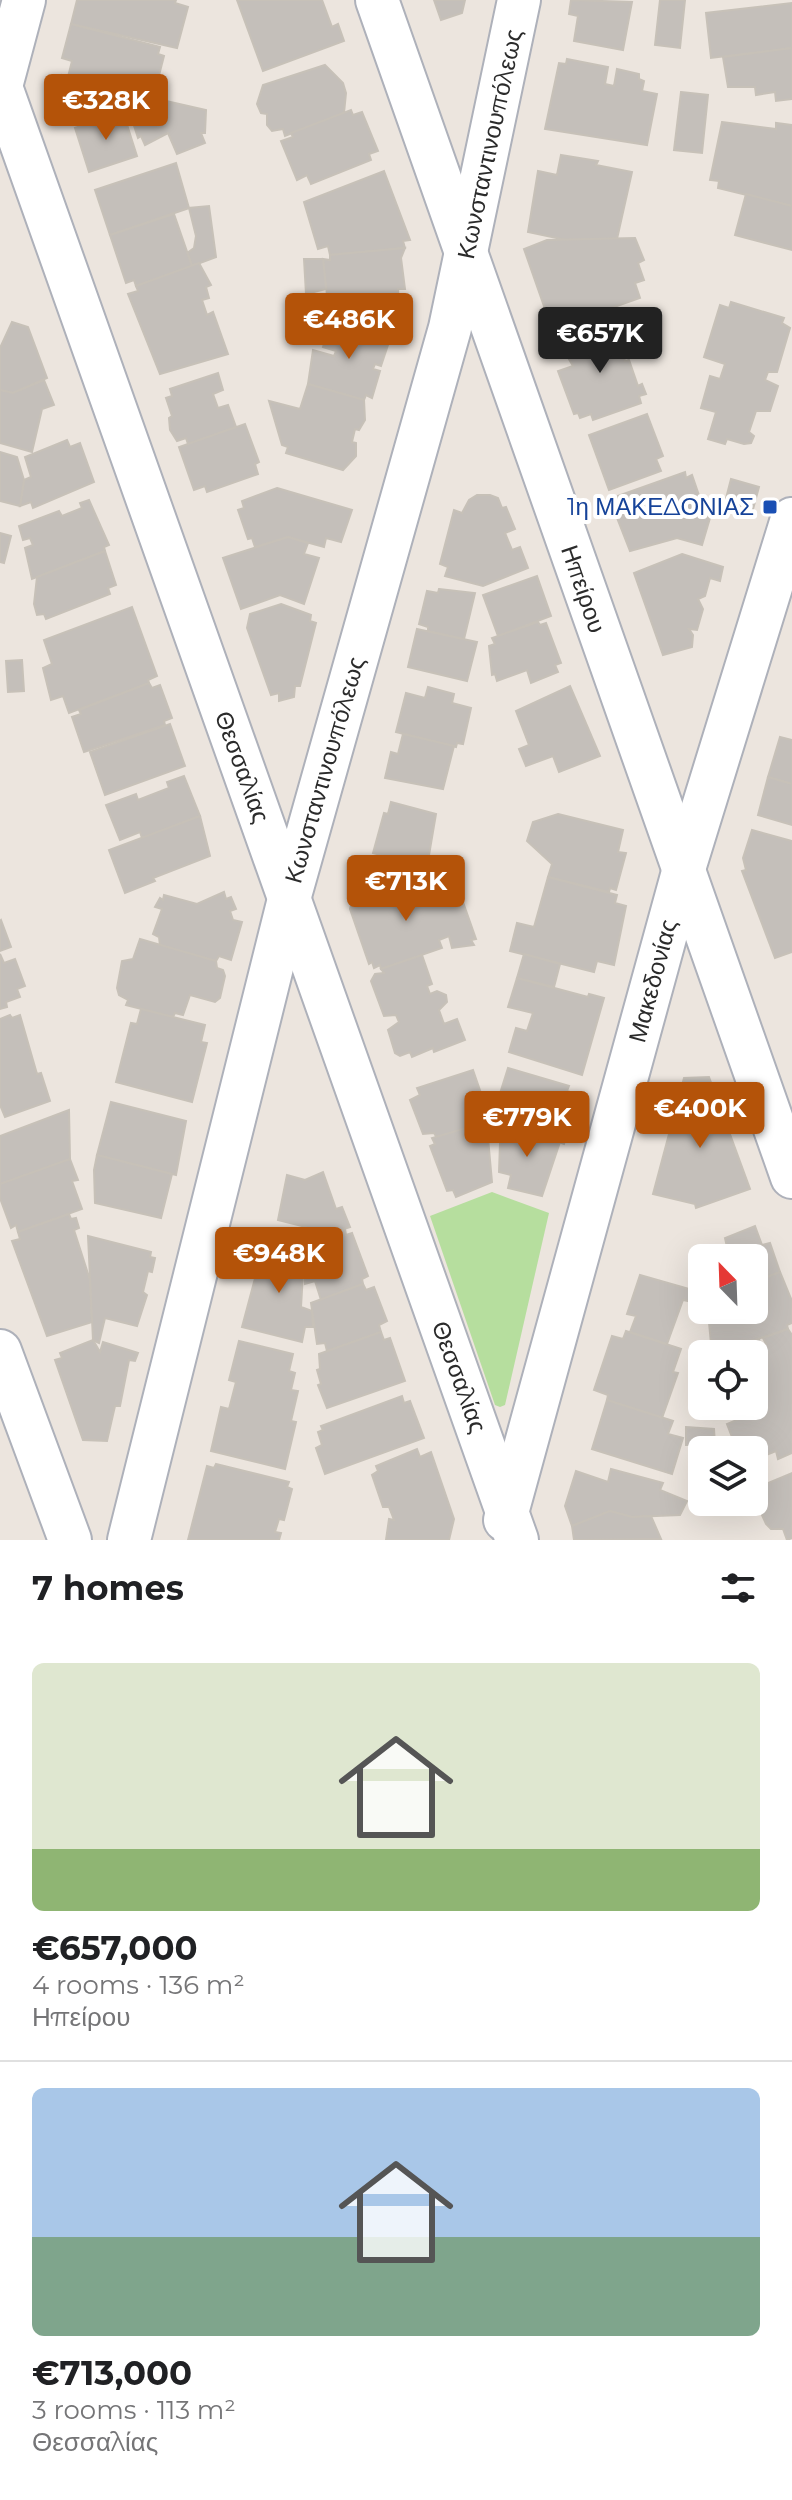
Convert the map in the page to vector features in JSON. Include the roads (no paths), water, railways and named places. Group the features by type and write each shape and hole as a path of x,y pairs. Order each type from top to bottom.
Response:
{"street":[{"path":"0,86 24,0"},
{"name":"Ηπείρου","path":"377,0 792,1177"},
{"name":"Κωνσταντινουπόλεως","path":"129,1540 289,899 467,258 519,0"},
{"name":"Θεσσαλίας","path":"0,86 289,899 508,1531"},
{"name":"Μακεδονίας","path":"508,1531 683,872 792,519"},
{"path":"0,1351 70,1540"}],"place":[{"name":"1η ΜΑΚΕΔΟΝΙΑΣ","path":"770,507"}]}
